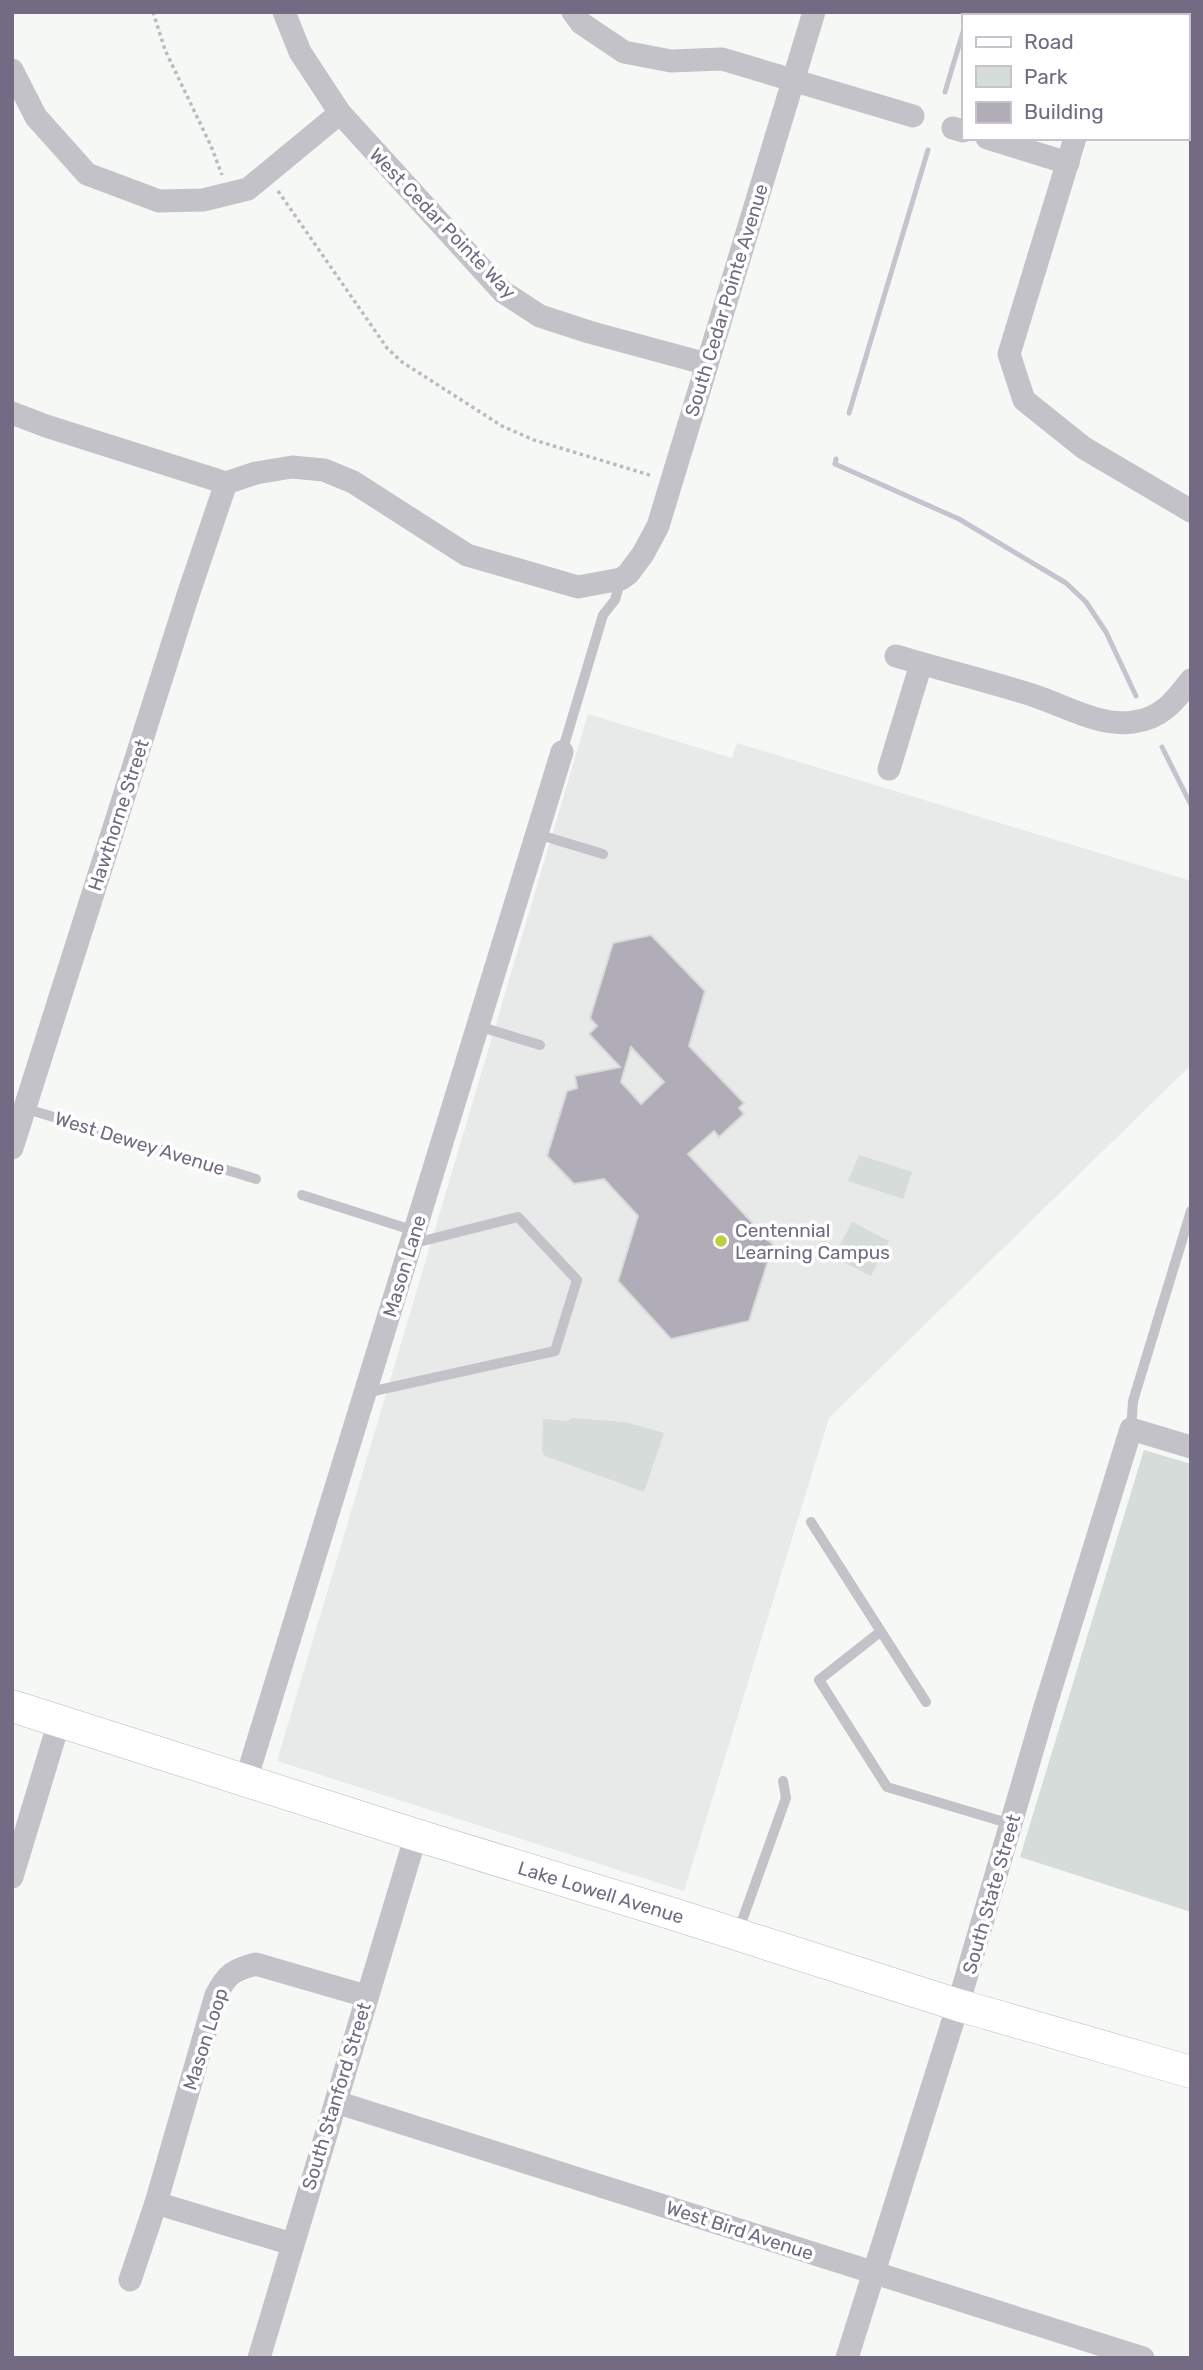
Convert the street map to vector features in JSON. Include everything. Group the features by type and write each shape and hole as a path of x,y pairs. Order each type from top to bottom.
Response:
{"main road":[{"name":"Lake Lowell Avenue","path":"12,1706 958,2005 1191,2072"}],"street":[{"name":"West Cedar Pointe Way","path":"284,12 300,52 340,113 503,292 540,316 589,332 707,363"},
{"path":"573,12 581,23 624,52 671,61 722,59 913,116"},
{"name":"South Cedar Pointe Avenue","path":"621,579 643,554 653,535 814,12"},
{"path":"12,69 36,117 87,174 159,201 203,200 248,189 340,113"},
{"path":"993,140 1068,163"},
{"path":"1074,140 1009,354 1024,400 1084,448 1191,511"},
{"path":"12,413 226,483 256,473 292,467 324,470 353,482 467,555 578,587 621,579"},
{"name":"Hawthorne Street","path":"12,1148 20,1110 226,483"},
{"path":"896,656 1035,696 1093,718 1132,723 1161,713 1175,702 1191,680"},
{"path":"889,769 921,664"},
{"name":"Mason Lane","path":"246,1780 562,752"},
{"path":"1131,1429 1191,1447"},
{"name":"South State Street","path":"847,2358 958,2005 1131,1429"},
{"path":"12,1877 59,1722"},
{"name":"South Stanford Street","path":"259,2358 416,1835"},
{"name":"Mason Loop","path":"130,2280 156,2203 216,1995 225,1978 238,1968 256,1964 366,1996"},
{"name":"West Bird Avenue","path":"336,2102 1143,2358"},
{"path":"156,2203 292,2244"}],"lane":[{"path":"562,752 603,614 615,600 621,579"},
{"path":"537,834 603,854"},
{"path":"478,1026 540,1045"},
{"name":"West Dewey Avenue","path":"20,1110 256,1179"},
{"path":"302,1195 413,1238 518,1217 577,1280 555,1352 365,1393"},
{"name":"South State Street","path":"1131,1429 1133,1401 1191,1211"},
{"path":"811,1522 926,1702"},
{"path":"880,1632 819,1680 887,1787 1011,1824"},
{"path":"737,1935 786,1798 783,1781"}],"path":[{"path":"153,12 165,50 211,146 226,194"},
{"path":"266,174 387,348 402,362 502,426 534,440 671,482"}],"shaded area":[{"name":"Centennial Learning Campus","path":"588,714 732,758 737,743 1191,881 1191,1065 829,1418 684,1891 277,1761"}],"green space":[{"path":"859,1155 912,1172 903,1199 848,1181"},
{"path":"852,1222 889,1241 871,1276 834,1257"},
{"path":"571,1418 625,1422 664,1433 644,1492 545,1456 542,1451 543,1419 568,1421"},
{"path":"1144,1450 1191,1464 1191,1912 1020,1857"}],"building":[{"path":"651,935 705,991 689,1046 744,1103 739,1108 744,1114 719,1137 714,1131 688,1154 773,1245 749,1321 671,1339 618,1281 638,1216 604,1179 574,1184 547,1156 567,1091 577,1088 575,1076 620,1067 589,1034 597,1026 590,1018 613,943","holes":["631,1047 664,1082 641,1104 621,1082"]}],"waterway":[{"path":"945,92 962,35"},
{"path":"849,413 928,150"},
{"path":"836,459 835,464 959,519 1066,583 1086,602 1106,632 1136,696"},
{"path":"1162,747 1191,805"}],"place":[{"name":"Centennial Learning Campus","path":"721,1241"}]}
